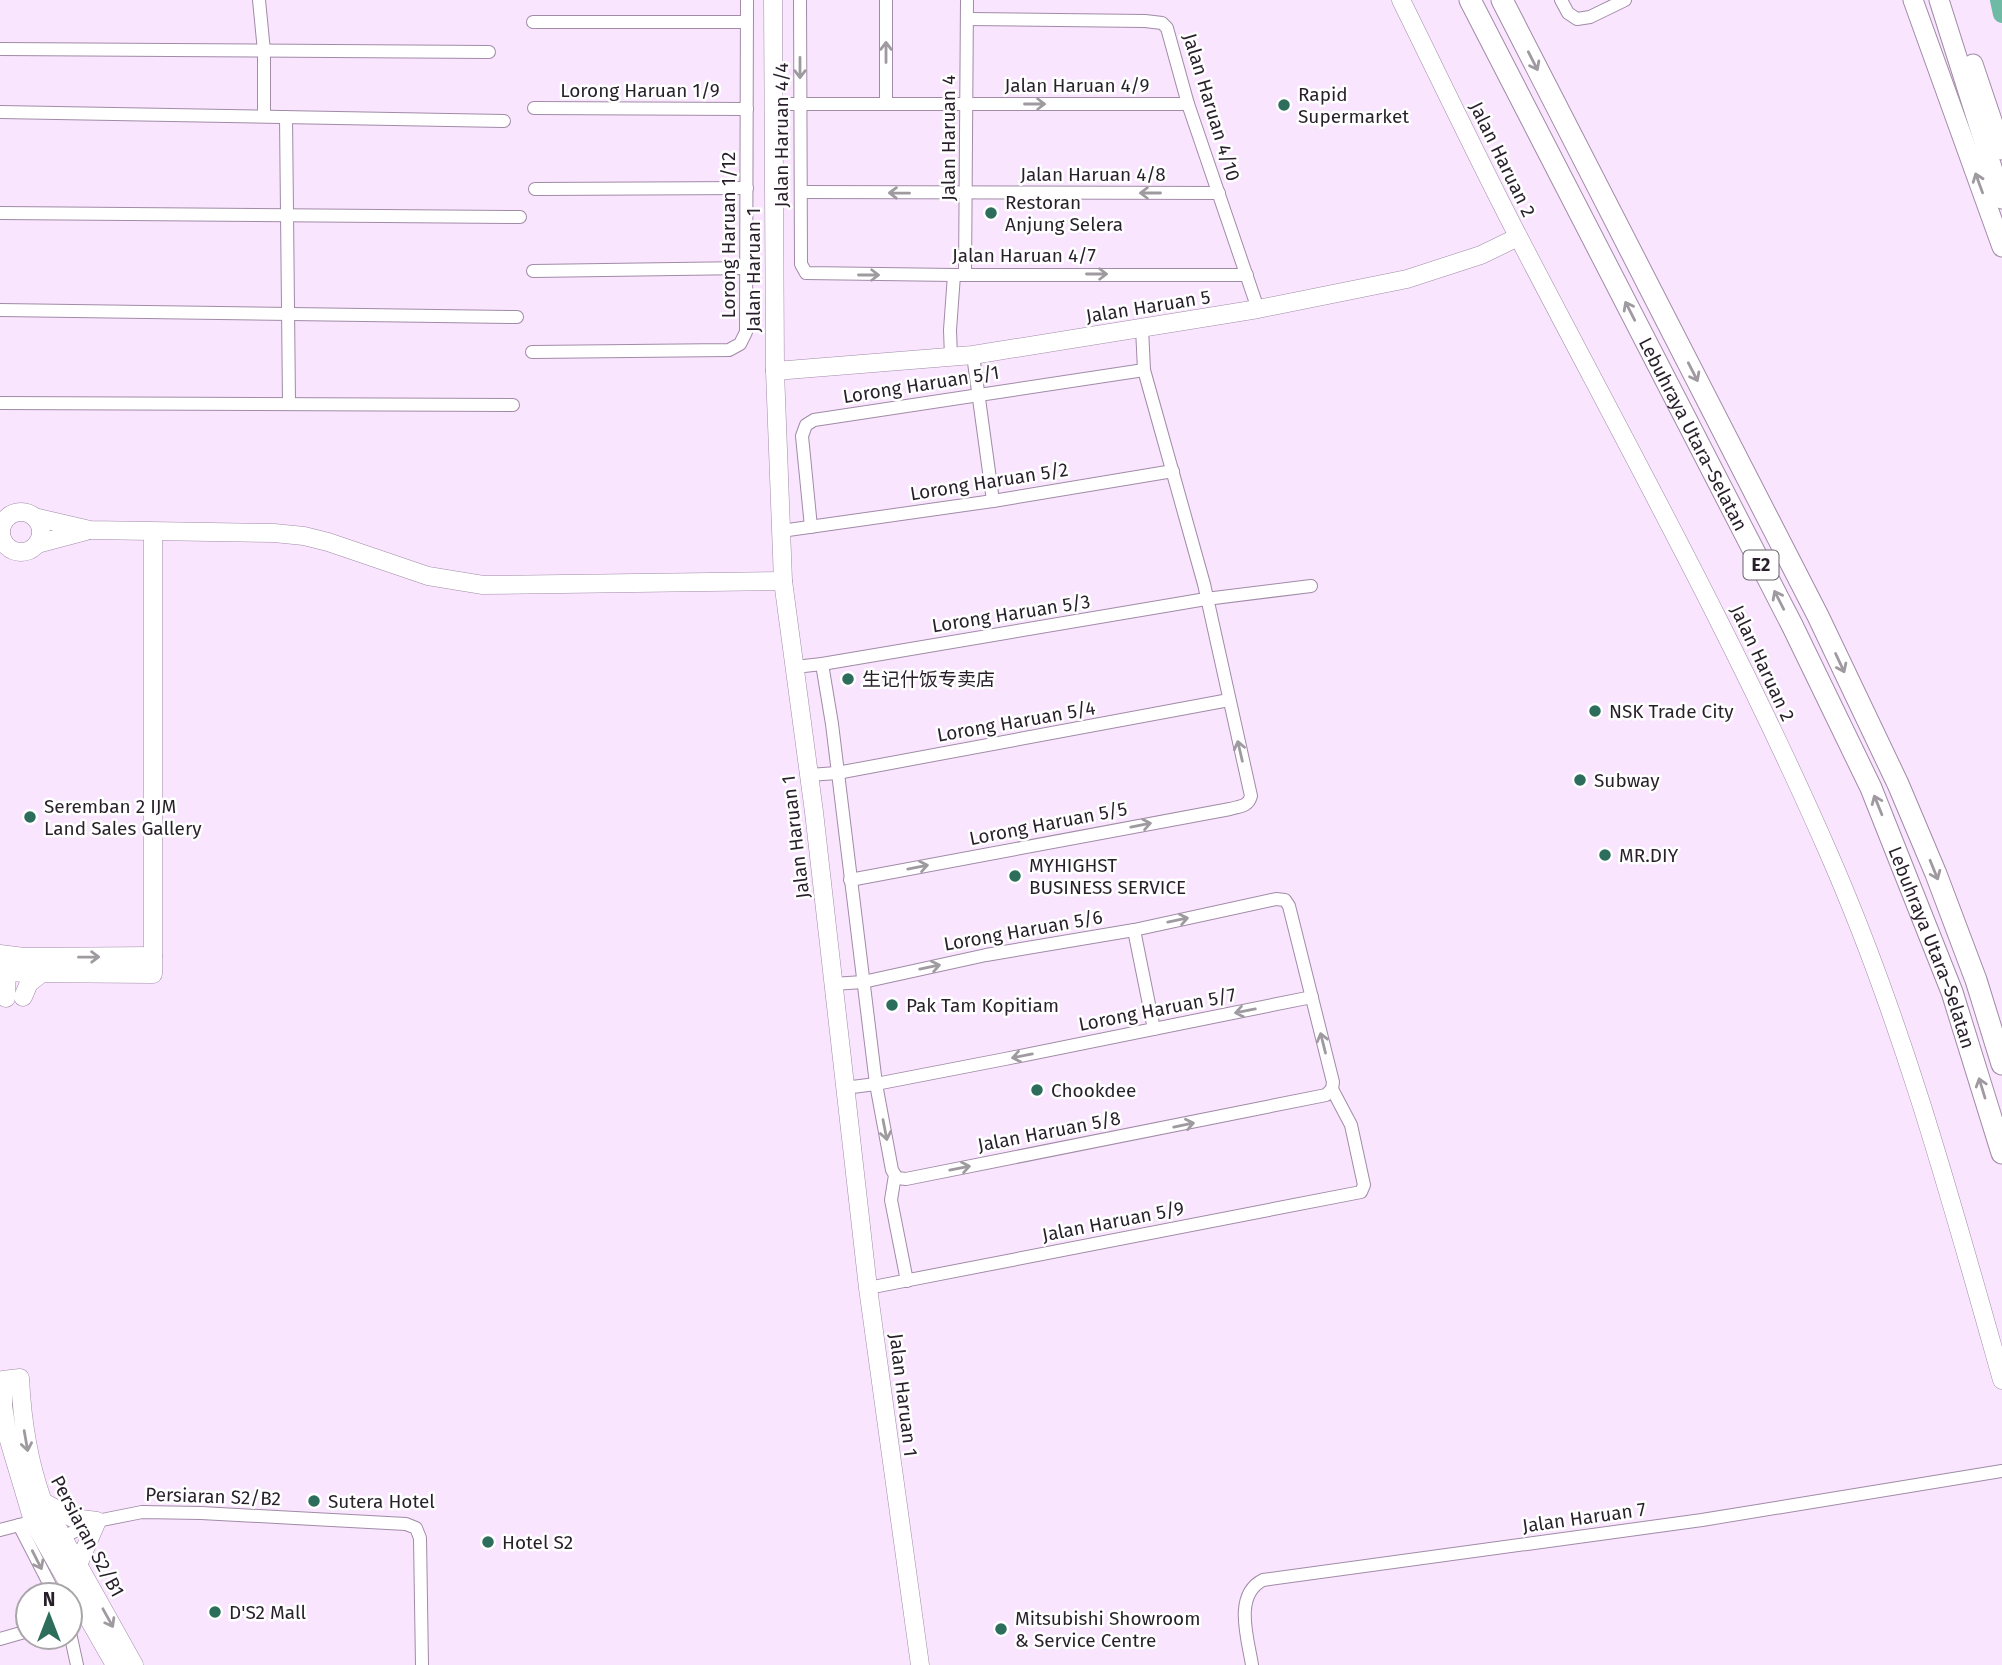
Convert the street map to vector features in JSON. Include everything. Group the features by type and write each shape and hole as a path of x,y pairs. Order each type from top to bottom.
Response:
{"highway":[{"name":"Lebuhraya Utara–Selatan","path":"1470,0 1792,625 1871,788 1952,992 2002,1153"},
{"name":"Lebuhraya Utara–Selatan","path":"1502,0 1818,616 1892,772 1936,874 1976,980 2002,1064"}],"main road":[{"name":"Jalan Haruan 1","path":"773,0 775,371 783,581 809,775 868,1288 920,1665"},
{"name":"Jalan Haruan 2","path":"1401,0 1518,237 1723,627 1830,856 1894,1019 1972,1270 2002,1380"},
{"path":"1913,0 2001,240"},
{"path":"1939,0 2002,199"},
{"path":"1952,0 2002,150"},
{"name":"Jalan Haruan 5","path":"775,371 973,355 1258,309 1407,279 1482,255 1518,237"},
{"path":"90,530 37,544 22,552 3,544 1,533 4,519 18,512 90,530 274,533 304,536 428,576 483,585 783,581"},
{"path":"34,517 41,533 37,544"},
{"path":"13,973 153,965 153,533"},
{"name":"Persiaran S2/B1","path":"61,1581 45,1545 26,1523 3,1406 11,1379 32,1473 43,1502 134,1665"},
{"path":"43,1502 74,1518 97,1521 78,1565"},
{"name":"Persiaran S2/B1","path":"84,1625 115,1665"}],"street":[{"path":"259,0 264,51 264,116"},
{"name":"Lorong Haruan 1/12","path":"532,352 729,350 740,344 746,332 747,0"},
{"name":"Jalan Haruan 4/4","path":"800,0 802,270"},
{"path":"886,0 886,104"},
{"name":"Jalan Haruan 4","path":"951,357 950,330 960,275 967,194 967,0"},
{"path":"1561,0 1568,13 1577,19 1590,18 1625,0"},
{"name":"Jalan Haruan 4/10","path":"967,19 1084,19 1161,23 1167,28 1188,104 1258,309"},
{"path":"533,22 747,22"},
{"path":"0,49 489,51"},
{"name":"Jalan Haruan 4/9","path":"774,104 1188,104"},
{"name":"Lorong Haruan 1/9","path":"534,108 747,109"},
{"path":"0,111 504,121"},
{"path":"286,117 289,403"},
{"path":"536,189 747,188"},
{"name":"Jalan Haruan 4/8","path":"801,192 1219,193"},
{"path":"0,213 520,217"},
{"path":"533,271 747,268"},
{"name":"Jalan Haruan 4/7","path":"802,270 813,274 1247,275"},
{"path":"0,310 517,317"},
{"path":"1142,328 1144,370 1206,599 1229,701"},
{"path":"973,355 993,501"},
{"name":"Lorong Haruan 5/1","path":"811,527 802,436 806,425 814,420 1144,370"},
{"path":"0,403 513,405"},
{"name":"Lorong Haruan 5/2","path":"781,531 993,501 1173,471"},
{"name":"Lorong Haruan 5/3","path":"795,667 1206,599 1311,586"},
{"path":"822,664 832,724 876,1084 895,1175 891,1200 907,1281"},
{"name":"Lorong Haruan 5/4","path":"809,775 837,773 1229,701"},
{"name":"Lorong Haruan 5/5","path":"850,880 1247,804 1251,796 1229,701"},
{"name":"Lorong Haruan 5/6","path":"833,985 863,982 978,957 1134,930 1276,899 1285,900 1289,906 1312,998"},
{"path":"1134,930 1154,1029"},
{"path":"1312,998 1333,1082 1332,1089"},
{"name":"Lorong Haruan 5/7","path":"844,1088 876,1084 1312,998"},
{"name":"Jalan Haruan 5/8","path":"895,1175 906,1180 1326,1095 1332,1089"},
{"name":"Jalan Haruan 5/9","path":"868,1288 1364,1189 1351,1125 1332,1089"},
{"name":"Jalan Haruan 7","path":"1251,1665 1245,1621 1247,1596 1254,1585 1263,1580 1691,1521 2002,1471"},
{"name":"Persiaran S2/B2","path":"45,1545 97,1521 142,1513 201,1513 406,1524 416,1528 420,1538 422,1665"},
{"path":"0,1530 26,1523 49,1581"}],"waterway":[{"path":"1999,0 2002,14"}],"place":[{"name":"Rapid Supermarket","path":"1284,105"},
{"name":"Restoran Anjung Selera","path":"991,213"},
{"name":"生记什饭专卖店","path":"848,679"},
{"name":"NSK Trade City","path":"1595,711"},
{"name":"Subway","path":"1580,780"},
{"name":"Seremban 2 IJM Land Sales Gallery","path":"30,817"},
{"name":"MR.DIY","path":"1605,855"},
{"name":"MYHIGHST BUSINESS SERVICE","path":"1015,876"},
{"name":"Pak Tam Kopitiam","path":"892,1005"},
{"name":"Chookdee","path":"1037,1090"},
{"name":"Sutera Hotel","path":"314,1501"},
{"name":"Hotel S2","path":"488,1542"},
{"name":"D'S2 Mall","path":"215,1612"},
{"name":"Mitsubishi Showroom & Service Centre","path":"1001,1629"}]}
